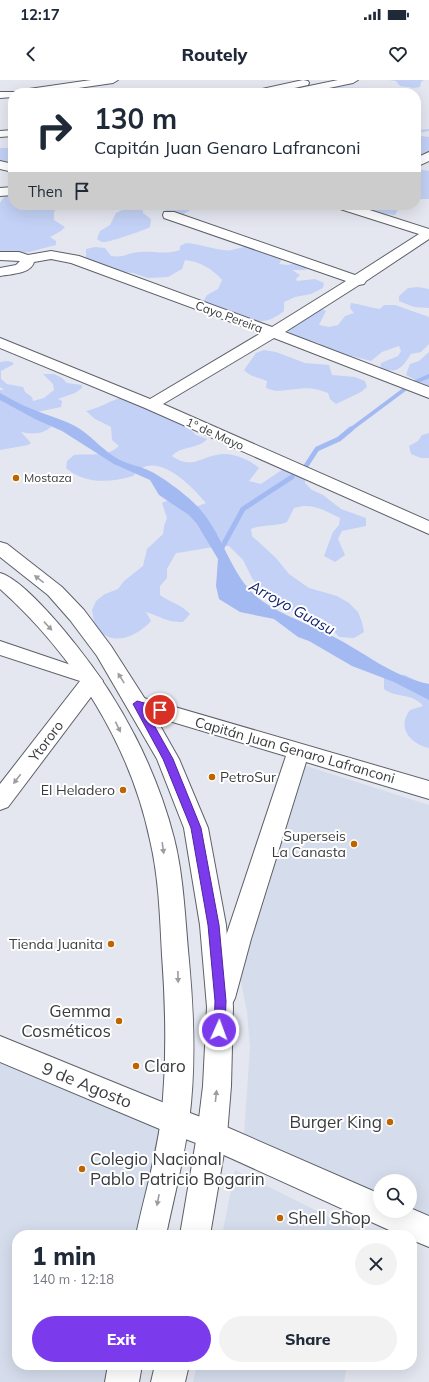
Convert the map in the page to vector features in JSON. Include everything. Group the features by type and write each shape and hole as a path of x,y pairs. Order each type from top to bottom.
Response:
{"main road":[{"path":"60,88 113,80"},
{"path":"280,88 319,80"},
{"path":"314,88 353,80"},
{"path":"151,405 275,333 359,280 429,233 358,210"},
{"path":"169,216 359,280"},
{"name":"Cayo Pereira","path":"27,259 51,255 74,259 275,333 429,393"},
{"path":"0,256 18,256 27,259 27,264 20,268 0,272"},
{"name":"1º de Mayo","path":"0,343 151,405 429,528"},
{"path":"0,548 55,591 77,615 104,651 137,704 168,759 196,828 213,925 220,1007 218,1077 212,1135 196,1230"},
{"path":"0,579 18,594 52,630 90,678 115,722 143,778 162,839 178,972 179,1056 174,1121 153,1230"},
{"path":"0,648 90,678"},
{"name":"Ytororo","path":"0,801 90,678"},
{"name":"Capitán Juan Genaro Lafranconi","path":"137,704 429,790"},
{"path":"220,1007 238,939 298,752"},
{"name":"9 de Agosto","path":"0,1049 174,1121 212,1135 373,1207"},
{"name":"9 de Agosto","path":"397,1218 429,1232"},
{"path":"122,1382 124,1370"},
{"path":"168,1382 171,1370"}],"shaded area":[{"path":"389,80 424,80 421,82 420,87 414,88 400,86 396,81"},
{"path":"325,87 370,88 321,88"},
{"path":"429,129 429,131 421,132 421,130"},
{"path":"421,136 429,137 429,158 421,157"},
{"path":"0,148 8,148 8,165 0,166"},
{"path":"421,170 429,171 429,199 421,199"},
{"path":"8,193 8,210 56,210 54,220 65,227 50,237 56,241 56,245 29,252 0,255 0,203"},
{"path":"122,210 143,210 143,213 151,219 150,227 142,231 106,242 102,242 97,239 100,231 110,225 116,213"},
{"path":"164,210 190,210 182,215"},
{"path":"370,210 398,210 395,215 377,213"},
{"path":"186,243 226,250 247,247 283,257 279,264 288,265 296,263 311,268 304,270 292,270 300,275 296,279 297,281 315,279 324,283 323,288 311,294 295,297 284,302 284,311 273,318 265,321 256,321 221,311 207,304 204,300 207,295 218,289 222,280 210,269 195,262 185,260 182,269 168,277 148,278 133,273 113,271 86,258 86,249 95,247 105,248 111,256 119,256 139,252 165,253 180,250 180,246"},
{"path":"418,287 429,289 429,308 414,307 399,301 399,296 408,288"},
{"path":"351,303 380,309 384,305 395,305 429,317 429,344 421,352 411,354 405,363 398,369 391,371 380,369 381,363 398,356 401,351 399,346 382,352 371,361 322,348 319,343 297,338 287,330 318,307 326,311 319,325 329,327 338,325 345,316 354,313 350,308"},
{"path":"264,350 276,352 305,363 329,365 332,375 355,377 365,381 367,387 361,392 336,404 330,399 328,393 317,389 305,388 278,391 270,390 266,388 267,381 252,376 244,370 256,353"},
{"path":"429,352 429,387 406,375 410,364 419,361"},
{"path":"7,361 14,364 1,371 1,379 7,384 23,387 25,392 32,397 33,401 44,398 54,390 53,384 43,374 54,374 62,378 67,383 82,385 82,388 75,393 58,399 62,401 61,407 37,412 54,423 48,429 39,433 21,432 31,443 28,445 0,450 0,390 4,390 0,387 0,362"},
{"path":"0,393 24,406 75,426 118,459 156,474 179,490 202,512 210,522 240,578 256,596 276,610 344,642 391,670 416,681 429,684 429,700 394,682 352,666 309,641 298,637 274,619 240,612 219,599 216,586 218,559 197,524 189,515 159,495 150,480 114,464 62,431 35,419 0,400"},
{"path":"127,396 184,423 196,435 207,439 199,445 180,450 172,456 179,460 184,462 194,462 221,454 233,455 250,462 259,468 249,481 261,484 286,467 305,475 305,483 312,490 323,495 341,509 366,518 366,526 342,531 338,539 345,555 335,562 324,556 333,532 339,525 340,518 323,510 312,506 300,506 294,508 287,522 260,526 251,529 252,536 276,558 289,574 309,588 337,596 349,603 358,612 364,632 354,638 339,637 323,619 282,608 271,602 252,578 243,560 229,546 176,553 167,569 167,578 160,586 160,595 183,608 190,614 183,622 168,620 146,612 151,621 132,635 117,639 103,634 94,622 92,610 96,601 105,594 118,589 124,581 143,566 147,549 163,534 167,518 162,503 173,498 195,507 206,503 182,479 161,467 151,465 142,468 133,476 107,481 98,481 81,477 66,468 67,461 74,455 103,454 114,450 119,446 112,440 111,427 95,419 86,411"},
{"path":"429,433 429,458 421,458 411,454 409,446 418,441 422,435"},
{"path":"389,675 405,675 429,687 429,748 416,743 411,739 405,729 406,717 410,710 423,706 415,699 393,694 384,689 384,678"},
{"path":"300,764 429,805 429,1217 417,1212 417,1174 373,1174 373,1193 244,1134 250,1047 247,1012 240,976 270,883"},
{"name":"Colegio Nacional Pablo Patricio Bogarin","path":"0,1049 174,1121 152,1230 12,1230 12,1370 124,1370 122,1382 0,1382"},
{"path":"235,1170 355,1230 223,1230"},
{"path":"196,1370 346,1370 344,1382 193,1382"}],"waterway":[{"path":"411,384 429,376"},
{"path":"350,430 405,389"},
{"path":"304,469 317,449 339,439 351,429"},
{"path":"220,551 243,509 292,477"}],"place":[{"name":"Mostaza","path":"16,478"},
{"name":"PetroSur","path":"212,777"},
{"name":"El Heladero","path":"123,790"},
{"name":"Superseis La Canasta","path":"354,844"},
{"name":"Tienda Juanita","path":"111,944"},
{"name":"Gemma Cosméticos","path":"119,1021"},
{"name":"Claro","path":"136,1066"},
{"name":"Burger King","path":"390,1122"},
{"name":"Colegio Nacional Pablo Patricio Bogarin","path":"82,1169"},
{"name":"Shell Shop","path":"280,1218"}],"route":[{"path":"160,710 137,704 168,759 196,828 213,925 220,1001 219,1030"}],"water label":[{"name":"Arroyo Guasu","path":"292,608"}]}
